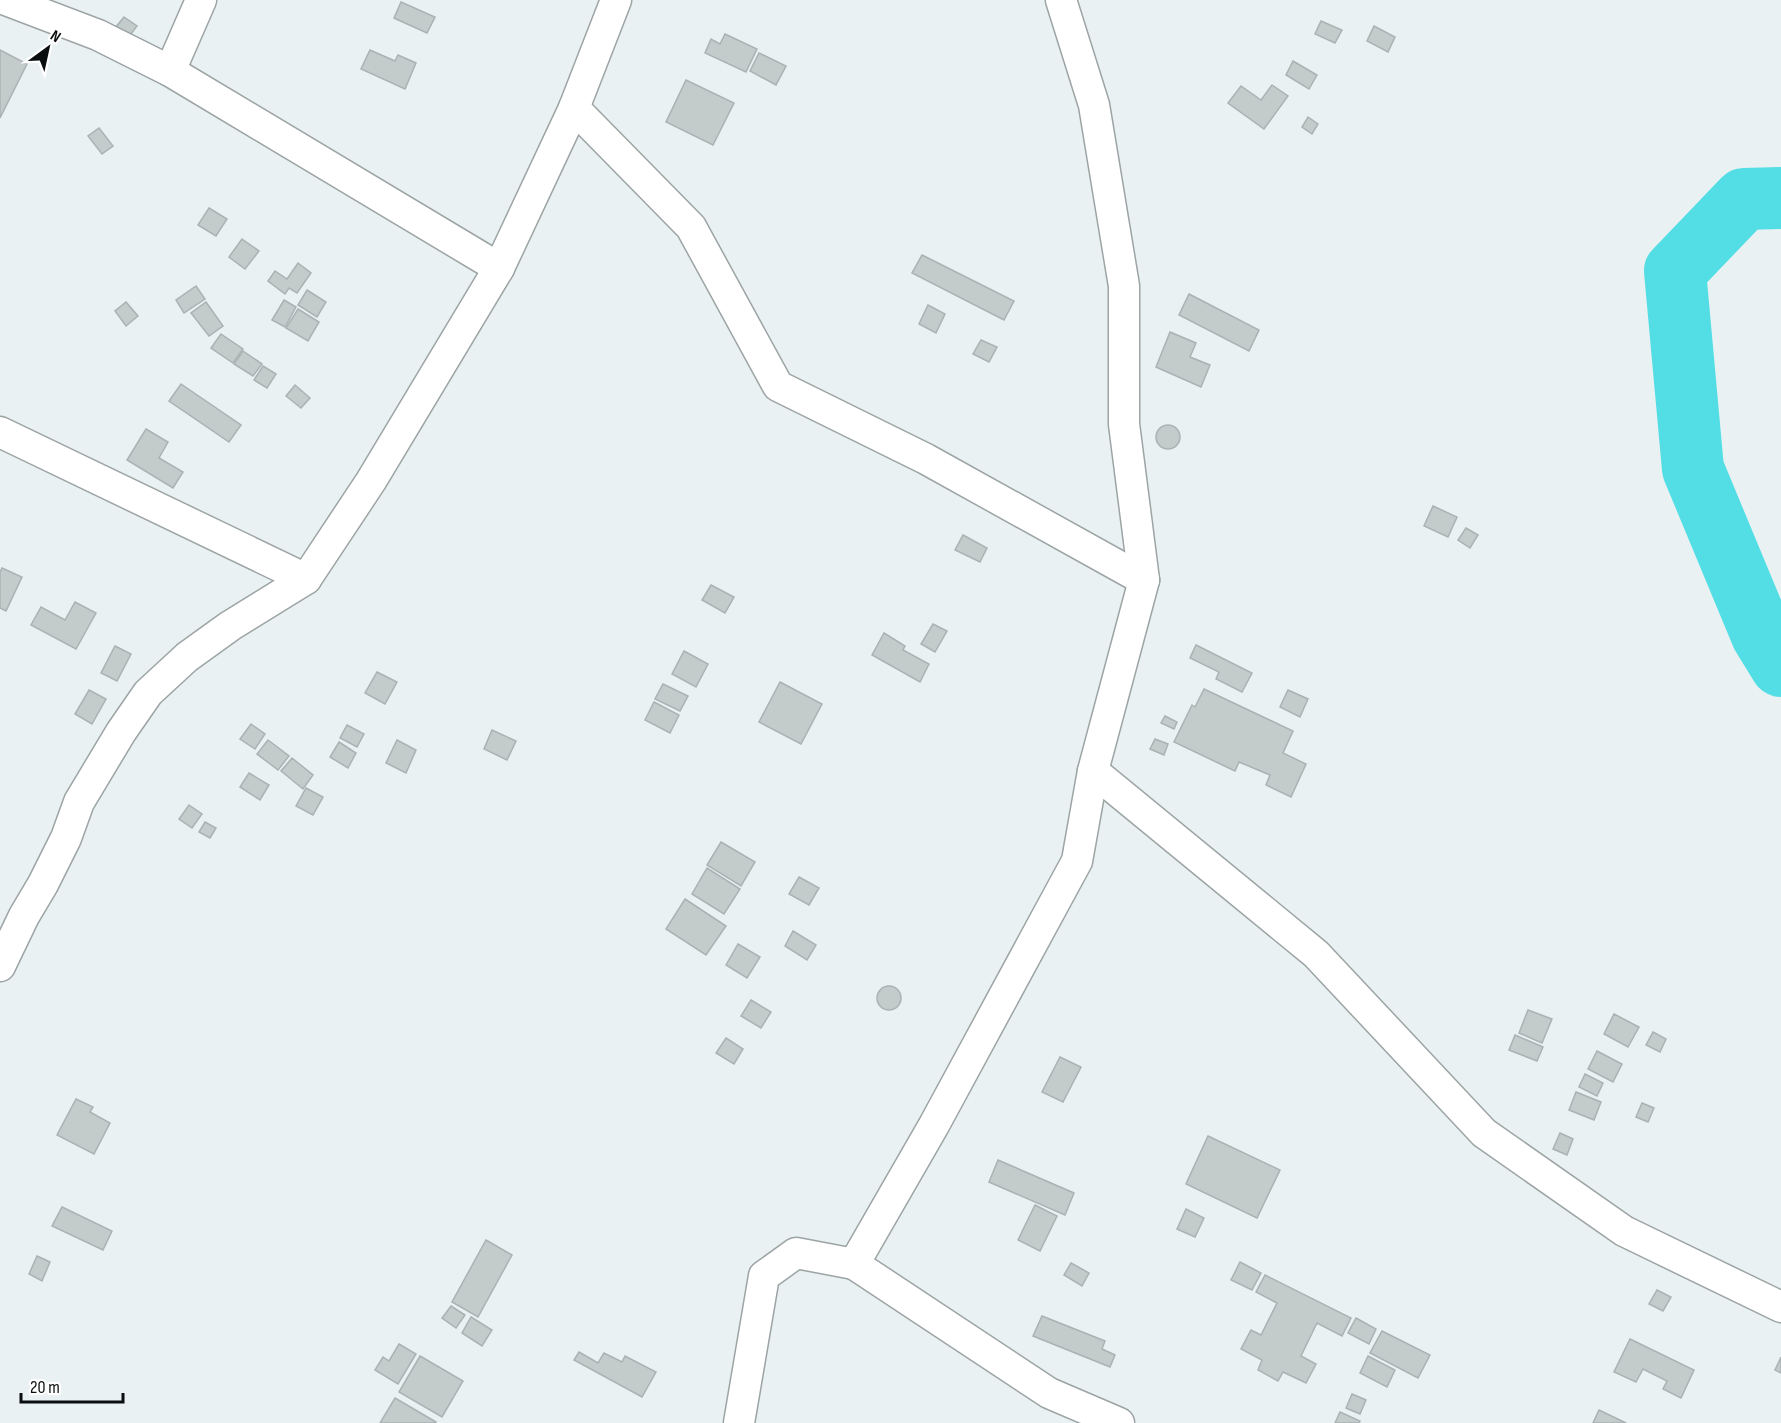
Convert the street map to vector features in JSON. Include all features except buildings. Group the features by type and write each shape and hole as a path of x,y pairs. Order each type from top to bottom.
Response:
{"street":[{"path":"6,0 98,35 170,71 499,268"},
{"path":"170,71 201,0"},
{"path":"0,966 66,838 79,802 121,732 148,693 187,657 306,579 371,481 499,268 574,108 616,0"},
{"path":"855,1264 934,1125 1077,861 1093,771 1144,580 1124,424 1124,286 1094,105 1061,0"},
{"path":"574,108 692,228 778,386 926,459 1144,580"},
{"path":"0,432 306,579"},
{"path":"1093,771 1316,954 1484,1132 1624,1231 1781,1307"},
{"path":"739,1423 764,1276 796,1253 855,1264 1049,1393 1119,1423"}],"waterway":[{"path":"1781,198 1744,199 1675,271 1693,469 1762,635 1781,666"}]}
